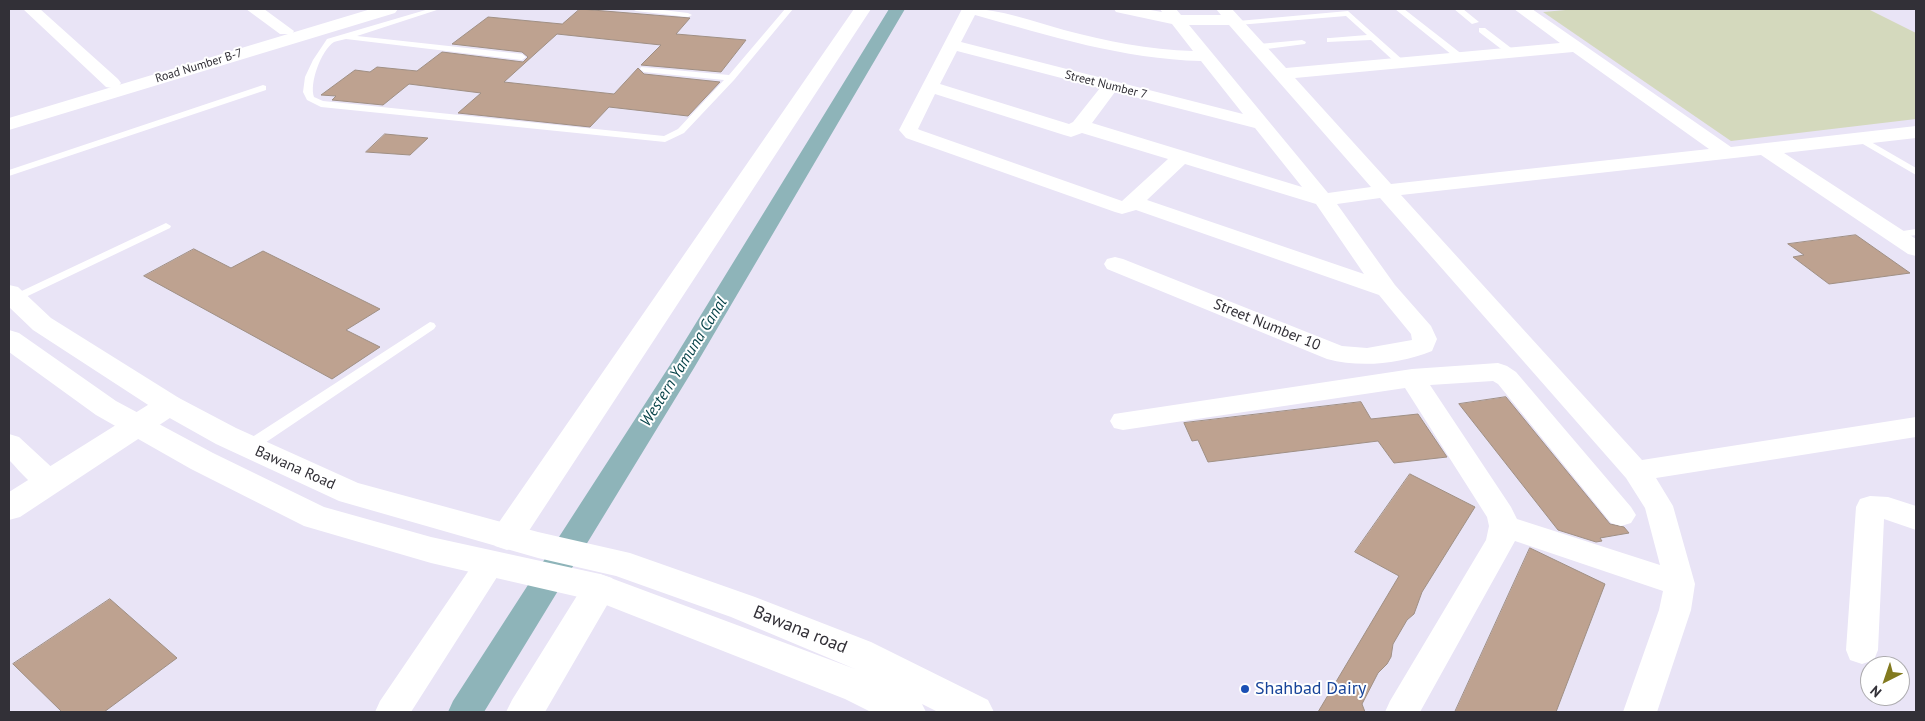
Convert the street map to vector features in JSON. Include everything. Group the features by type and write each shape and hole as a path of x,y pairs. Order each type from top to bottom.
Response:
{"street":[{"path":"31,9 112,83"},
{"path":"254,9 286,31"},
{"name":"Road Number B-7","path":"9,113 361,9"},
{"name":"Road Number B-7","path":"9,124 389,9"},
{"path":"392,712 514,553 862,9"},
{"path":"1182,157 1125,208 909,132 908,128 970,9 1113,22 1172,14 1232,17 1636,471 1659,506 1680,584 1675,610 1640,712"},
{"path":"1522,9 1728,153"},
{"path":"1172,14 1323,200 1387,290"},
{"path":"1113,22 1117,47"},
{"name":"Street Number 7","path":"952,45 1261,124"},
{"path":"1117,47 1171,56 1205,56"},
{"path":"1085,80 1117,47"},
{"path":"1283,74 1576,47"},
{"path":"930,86 1066,130 1074,130 1080,126 1110,86"},
{"path":"1080,126 1323,200 1386,191 1916,132"},
{"path":"1765,149 1916,249"},
{"path":"1133,202 1387,290"},
{"name":"Street Number 10","path":"1115,264 1351,357 1365,358 1418,348 1423,345 1425,339 1422,332 1387,290"},
{"name":"Bawana Road","path":"11,298 42,324 168,405 248,447 350,493 514,553 609,575"},
{"name":"Bawana Road","path":"9,338 106,408 202,461 315,517 431,550 514,553"},
{"path":"1123,421 1412,378 1493,372 1505,376 1621,515"},
{"path":"1402,712 1500,542 1504,526 1501,515 1412,378"},
{"path":"9,508 168,405"},
{"path":"1636,471 1915,429"},
{"path":"9,444 49,482"},
{"path":"1862,650 1870,508 1880,506 1893,508 1916,519"},
{"path":"1504,526 1680,584"},
{"path":"525,712 609,575"},
{"name":"Bawana road","path":"609,575 858,687 907,712"},
{"name":"Bawana road","path":"609,575 743,607 858,653 974,712"}],"lane":[{"path":"436,9 330,41 320,54 308,84 309,97 314,101 665,139 681,131 731,78 789,9"},
{"path":"636,9 688,14"},
{"path":"1400,9 1460,58"},
{"path":"1458,9 1475,22"},
{"path":"1232,17 1345,11 1401,63"},
{"path":"1482,30 1512,53"},
{"path":"342,36 522,57"},
{"path":"1330,40 1373,37"},
{"path":"1258,46 1302,42"},
{"path":"644,69 731,78"},
{"path":"9,172 263,88"},
{"path":"1859,138 1916,172"},
{"path":"11,298 166,226"},
{"path":"1896,235 1916,232"},
{"path":"248,447 430,326"}],"green space":[{"path":"1577,9 1868,9 1916,33 1916,119 1731,141 1543,12"}],"building":[{"path":"580,9 690,18 676,34 746,40 721,72 641,65 661,45 557,34 504,82 614,94 638,68 644,74 720,82 688,116 609,107 590,127 458,113 481,93 409,84 383,105 332,100 336,96 321,95 355,70 370,72 377,67 417,71 442,52 523,62 528,57 522,52 452,44 488,17 562,24"},
{"path":"385,134 428,138 410,155 366,152"},
{"path":"1856,235 1910,273 1829,284 1793,257 1804,255 1788,244"},
{"path":"194,249 231,268 263,251 380,309 346,330 380,347 332,379 144,276"},
{"path":"1506,397 1610,524 1624,527 1629,533 1600,538 1602,541 1596,542 1558,530 1459,404"},
{"path":"1361,402 1371,419 1418,414 1447,457 1394,463 1378,441 1208,462 1198,440 1192,441 1184,423"},
{"path":"1410,474 1475,507 1422,592 1414,614 1407,620 1393,644 1391,657 1378,673 1362,704 1365,712 1318,712 1399,576 1355,552"},
{"path":"1530,548 1605,584 1556,712 1455,712"},
{"path":"110,599 177,658 104,712 62,712 13,664"}],"waterway":[{"name":"Western Yamuna Canal","path":"465,712 681,368 897,9"}],"place":[{"name":"Shahbad Dairy","path":"1245,689"}]}
